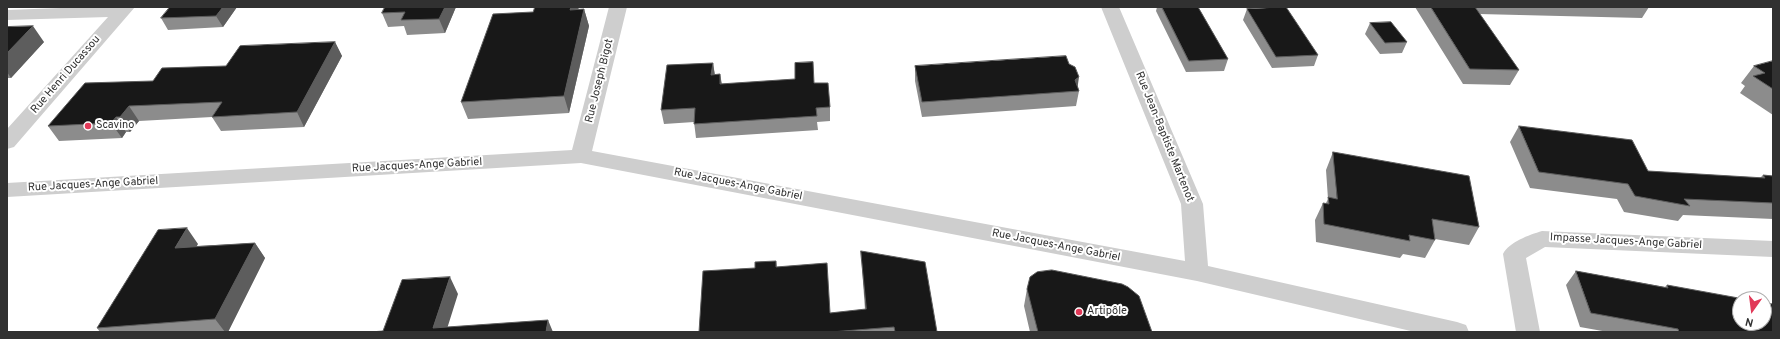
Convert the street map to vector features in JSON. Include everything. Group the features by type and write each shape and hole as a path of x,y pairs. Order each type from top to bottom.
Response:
{"street":[{"name":"Rue Joseph Bigot","path":"581,156 618,7"},
{"name":"Rue Jean-Baptiste Martenot","path":"1110,7 1192,204 1197,272"},
{"path":"7,15 124,9"},
{"name":"Rue Henri Ducassou","path":"7,142 124,9"},
{"name":"Rue Jacques-Ange Gabriel","path":"7,190 581,156 1197,272 1457,332"},
{"name":"Impasse Jacques-Ange Gabriel","path":"1528,332 1514,254 1542,239 1773,249"}],"building":[{"path":"170,7 223,7 216,16 161,18"},
{"path":"385,7 445,7 439,19 401,20 405,12 382,13"},
{"path":"535,7 571,7 570,10 584,9 564,96 461,102 493,14 533,12"},
{"path":"1162,7 1198,7 1228,59 1189,61"},
{"path":"1286,7 1318,55 1276,57 1247,9"},
{"path":"1431,7 1475,7 1519,70 1470,69"},
{"path":"1391,22 1407,42 1385,43 1370,23"},
{"path":"33,26 7,53 7,27"},
{"path":"335,42 297,112 212,117 222,102 129,106 120,117 116,117 111,123 48,126 85,83 153,81 162,68 226,66 240,46"},
{"path":"1066,56 1069,64 1075,67 1079,77 1075,80 1079,91 922,102 915,66"},
{"path":"1773,61 1773,89 1753,76 1765,73 1754,66"},
{"path":"813,62 814,83 828,83 830,107 816,108 817,116 694,124 695,108 661,110 667,65 713,63 711,75 720,74 720,84 795,79 795,63"},
{"path":"1519,126 1632,140 1648,171 1765,178 1763,175 1773,176 1773,203 1684,199 1690,206 1635,196 1628,184 1539,172"},
{"path":"1333,152 1469,176 1479,227 1432,219 1435,240 1409,235 1410,241 1324,224 1323,203 1329,204 1328,197 1337,199"},
{"path":"187,228 175,248 255,243 215,319 97,328 158,230"},
{"path":"861,251 925,262 937,332 895,332 894,327 831,332 699,332 703,271 755,268 755,262 776,261 776,267 827,263 830,313 866,309"},
{"name":"Artipôle","path":"1052,270 1122,284 1128,287 1139,296 1152,332 1038,332 1027,289 1030,277 1037,272"},
{"path":"1576,271 1668,288 1667,285 1732,297 1732,331 1772,331 1773,304 1773,332 1679,332 1678,329 1591,313"},
{"path":"450,277 433,328 548,320 546,332 370,332 383,331 402,280"}],"place":[{"name":"Scavino","path":"88,126"},
{"name":"Artipôle","path":"1079,312"}]}
